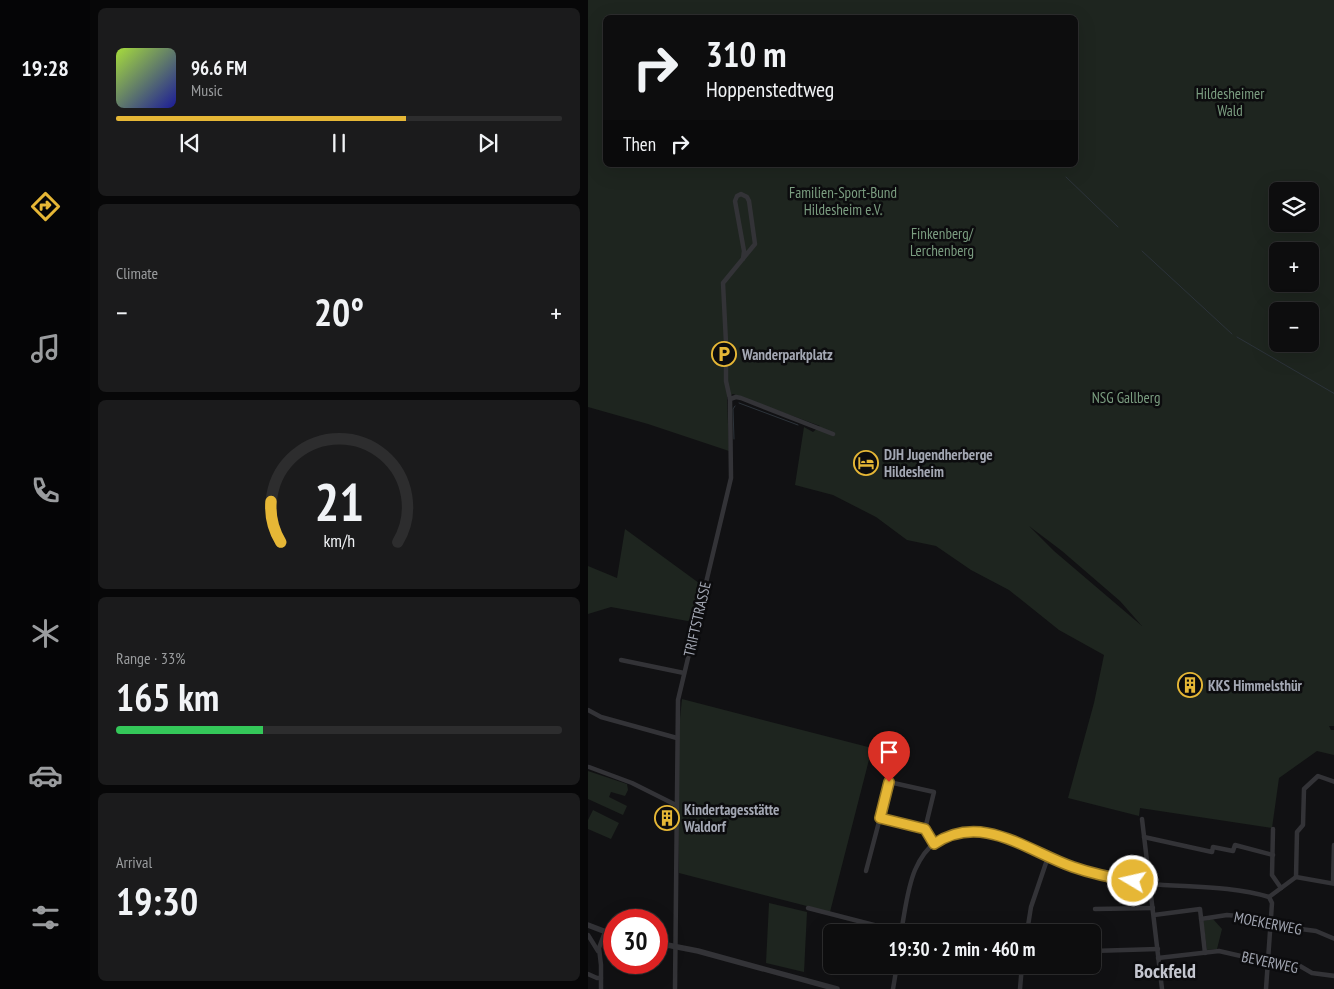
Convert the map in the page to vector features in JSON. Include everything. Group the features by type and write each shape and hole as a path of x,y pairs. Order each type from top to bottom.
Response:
{"street":[{"name":"TRIFTSTRASSE","path":"675,989 678,700 731,478 730,399 726,382 723,283 755,244 749,201 742,194 737,196 735,201 744,251 742,259"},
{"path":"730,399 741,398 833,434"},
{"path":"621,660 684,672"},
{"path":"588,710 601,717 677,738"},
{"path":"588,767 632,783 676,805"},
{"path":"1296,877 1297,832 1303,825 1304,789 1318,776 1334,782"},
{"path":"866,871 889,782 934,792 925,829 934,844"},
{"path":"880,818 925,829"},
{"path":"1142,819 1162,989"},
{"path":"1273,829 1272,875 1280,888"},
{"path":"903,924 915,871 924,854 934,844 954,833 980,831 1013,841 1048,857 1094,874 1112,878 1150,884 1218,888 1269,897 1296,877 1334,883 1334,845"},
{"path":"1144,837 1212,852 1213,847 1233,851 1235,845 1272,855"},
{"path":"1029,924 1034,900 1048,857"},
{"path":"1266,989 1272,903 1269,897"},
{"path":"808,908 870,924"},
{"path":"1095,909 1153,908"},
{"path":"1154,915 1200,909 1204,953"},
{"name":"MOEKERWEG","path":"1201,919 1227,915 1270,925 1316,931 1334,939"},
{"path":"588,925 603,931"},
{"path":"588,935 600,954"},
{"path":"601,989 600,941 603,936"},
{"path":"668,945 717,956 837,989"},
{"path":"1101,951 1158,949"},
{"name":"BEVERWEG","path":"1158,958 1219,950 1268,962 1300,966 1312,973 1334,976"},
{"path":"588,974 601,978"},
{"path":"893,989 896,974"},
{"path":"1020,989 1021,974"}],"green space":[{"path":"588,0 1334,0 1335,726 1329,726 1331,730 1334,730 1334,755 1317,751 1279,778 1272,828 1140,808 1139,816 1068,798 1094,703 1104,655 1059,630 1009,590 971,570 936,546 907,540 876,517 833,495 795,485 804,427 813,432 820,426 733,394 727,397 729,451 648,424 588,407","holes":["1029,526 1062,551 1120,601 1142,626 1054,551"]},
{"path":"625,529 703,586 693,622 611,607 588,614 588,566 617,578"},
{"path":"682,699 872,748 830,912 679,873 678,738"},
{"path":"588,771 627,784 628,790 625,796 611,792 609,797 627,806 623,815 588,799"},
{"path":"593,810 619,823 611,839 588,829 588,820"},
{"path":"769,903 807,912 804,972 766,963"},
{"path":"1213,919 1222,929 1217,949 1207,950 1203,921"}],"waterway":[{"path":"1066,177 1118,227"},
{"path":"1142,251 1232,334"},
{"path":"1237,337 1335,394"},
{"path":"739,403 798,425"},
{"path":"734,439 733,409 735,406"}],"place":[{"name":"Wanderparkplatz","path":"724,354"},
{"name":"DJH Jugendherberge Hildesheim","path":"866,463"},
{"name":"KKS Himmelsthür","path":"1190,685"},
{"name":"Kindertagesstätte Waldorf","path":"667,818"}],"district":[{"name":"Bockfeld","path":"1165,971"}],"route":[{"path":"889,782 880,818 925,829 925,832 934,844 954,833 980,831 1013,841 1048,857 1094,874 1133,881"}],"park label":[{"name":"Hildesheimer Wald","path":"1230,102"},
{"name":"Familien-Sport-Bund Hildesheim e.V.","path":"843,200"},
{"name":"Finkenberg/ Lerchenberg","path":"942,242"},
{"name":"NSG Gallberg","path":"1126,397"}]}
